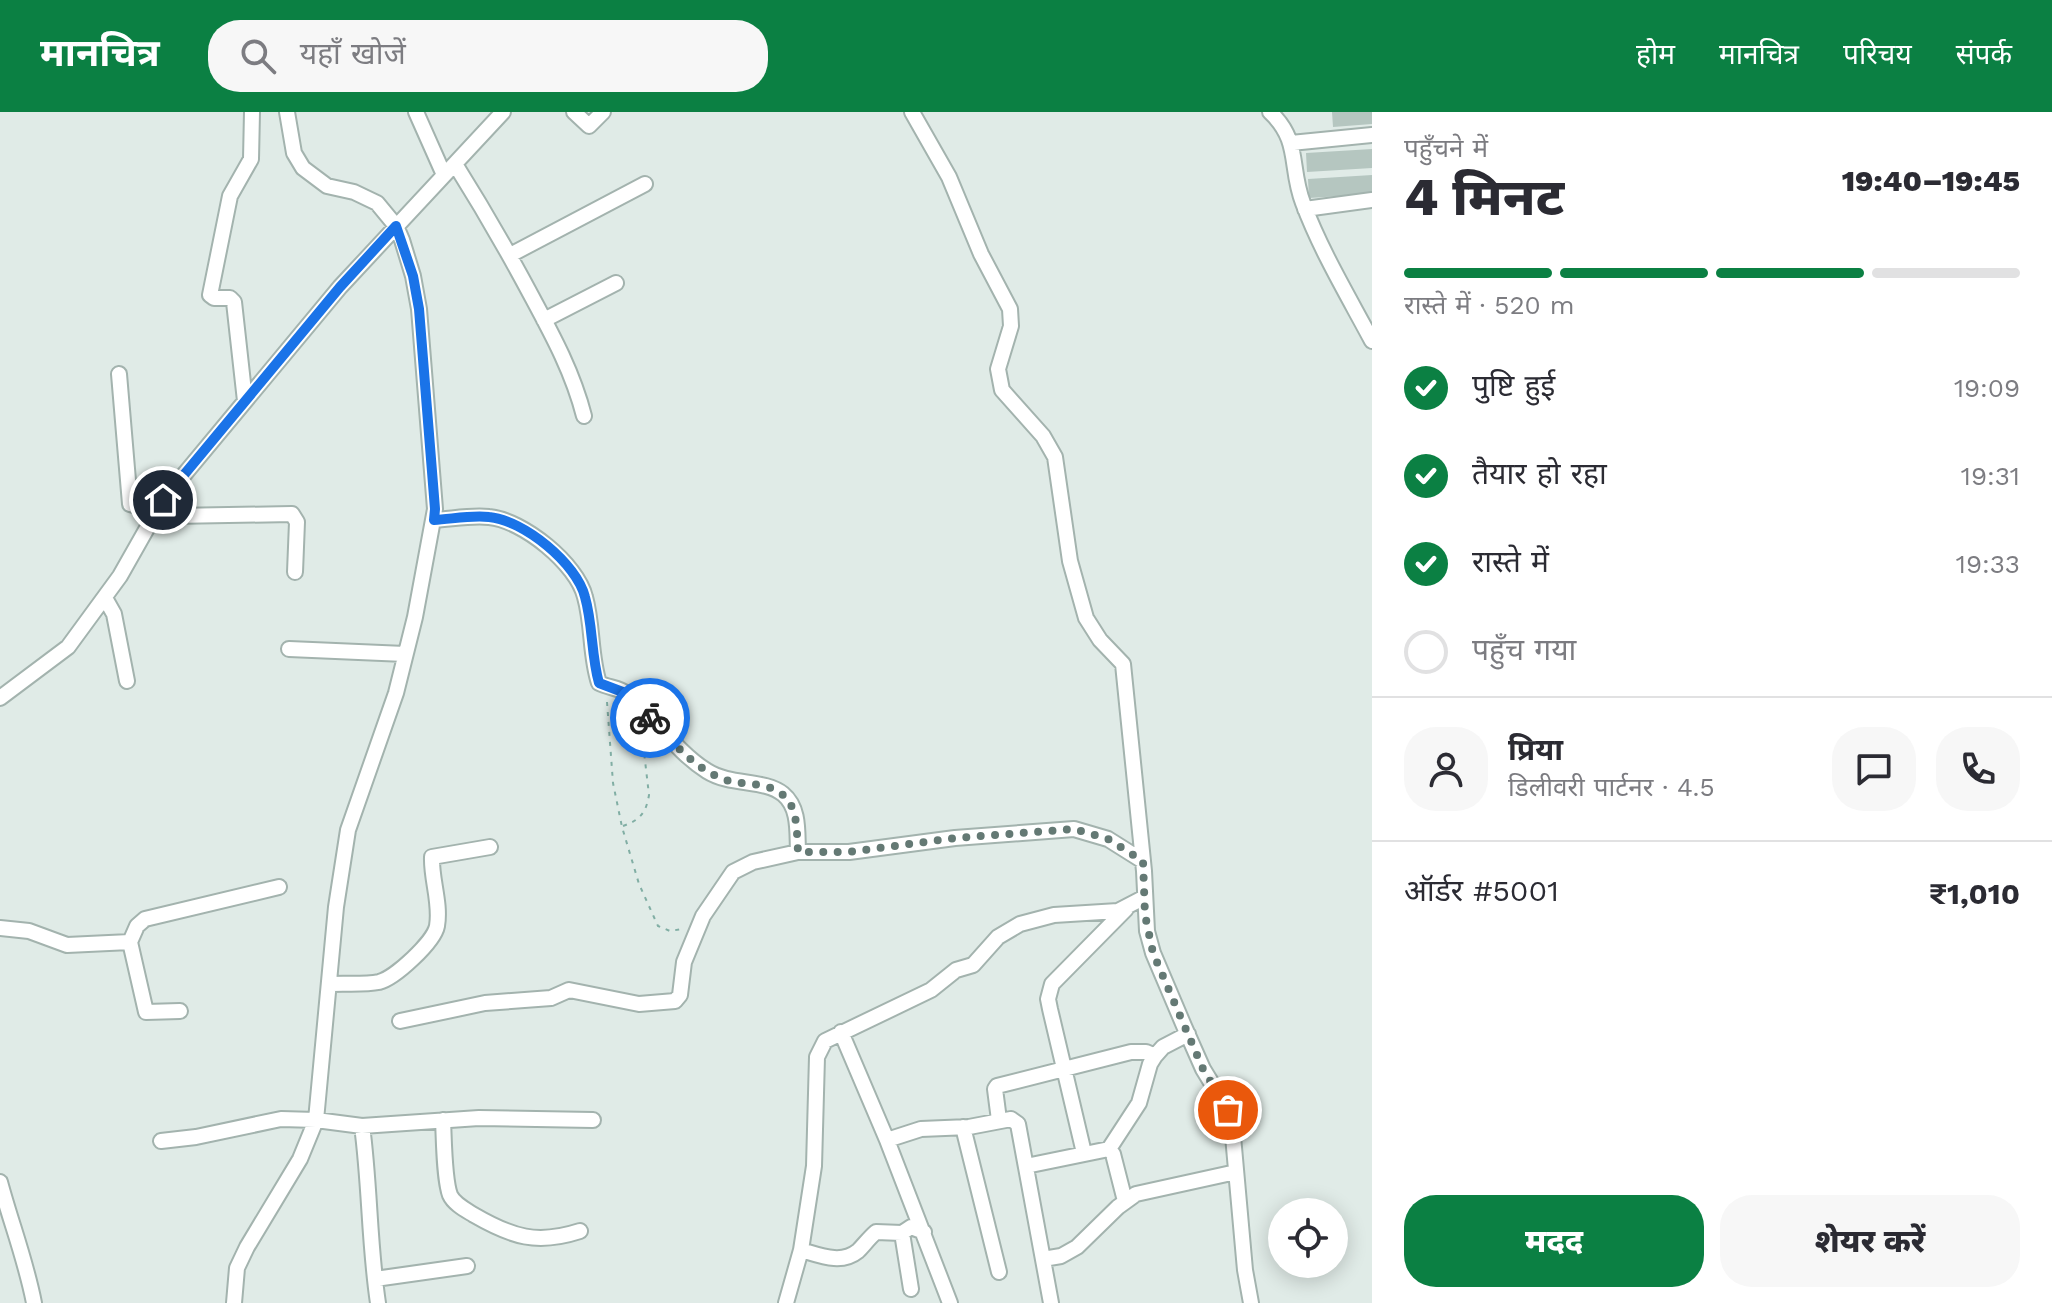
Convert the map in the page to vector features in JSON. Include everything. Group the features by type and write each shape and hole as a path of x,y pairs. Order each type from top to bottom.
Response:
{"street":[{"path":"245,401 234,302 230,298 210,295 230,196 253,153 252,112"},
{"path":"234,1303 237,1268 300,1159 316,1120 336,907 348,830 396,693 435,509 419,309 413,276 396,226 377,203 366,196 327,186 303,168 294,153 287,112"},
{"path":"416,112 450,169 510,255 576,383 584,416"},
{"path":"0,698 68,647 105,598 157,510 245,401 340,287 503,112"},
{"path":"574,112 589,126 603,112"},
{"path":"912,112 949,177 981,254 1010,309 1011,326 999,360 998,380 1007,399 1050,447 1055,457 1070,561 1086,618 1100,640 1123,664 1143,861 1145,915 1153,953 1203,1069 1228,1110 1232,1125 1246,1300"},
{"path":"1277,113 1289,134 1297,186 1305,209 1372,341"},
{"path":"1291,143 1372,135"},
{"path":"510,255 645,184"},
{"path":"1305,209 1372,200"},
{"path":"544,320 616,283"},
{"path":"119,374 129,502 135,507 173,516 292,514 297,522 295,572"},
{"path":"434,520 501,519 533,535 564,563 573,573 585,597 598,679 605,686 621,690 675,745 707,771 730,781 760,785 783,794 795,813 798,852"},
{"path":"105,598 114,614 127,681"},
{"path":"289,649 405,654"},
{"path":"400,1021 485,1003 551,998 569,990 639,1004 675,1001 680,995 684,962 699,927 718,891 733,872 753,862 798,852 849,852 955,838 1074,829 1108,839 1143,861"},
{"path":"329,984 380,982 396,973 436,930 432,857 490,847"},
{"path":"180,1011 146,1012 130,942 133,931 145,919 279,887"},
{"path":"1084,1153 1048,993 1061,973 1126,909 1145,897"},
{"path":"786,1303 801,1250 814,1166 817,1057 825,1041 931,990 956,970 977,963 998,937 1020,924 1054,915 1126,909"},
{"path":"0,928 29,931 67,945 130,942"},
{"path":"841,1032 950,1303"},
{"path":"1026,1166 1109,1149 1139,1103 1155,1056 1163,1047 1188,1034"},
{"path":"999,1120 997,1086 1131,1052 1146,1052 1155,1056"},
{"path":"161,1141 281,1119 362,1126 492,1118 593,1120"},
{"path":"887,1140 921,1129 963,1127 1011,1119 1018,1124 1051,1303"},
{"path":"443,1120 450,1194 460,1206 501,1231 517,1236 546,1239 580,1231"},
{"path":"362,1126 369,1233 378,1303"},
{"path":"963,1127 999,1272"},
{"path":"1109,1149 1125,1201"},
{"path":"1043,1259 1061,1256 1077,1247 1136,1194 1236,1172"},
{"path":"0,1182 14,1232 25,1257 34,1303"},
{"path":"801,1250 829,1258 846,1258 858,1251 876,1232 902,1233 911,1227 924,1232"},
{"path":"902,1233 911,1289"},
{"path":"375,1279 467,1266"}],"path":[{"path":"605,686 613,783 639,884 658,926 670,931 699,927"},
{"path":"622,827 635,822 647,806 649,795 639,706"}],"building":[{"path":"1332,112 1372,112 1372,124 1333,127"},
{"path":"1372,149 1372,168 1307,172 1306,153"},
{"path":"1372,175 1372,194 1309,198 1308,179"}],"way so far":[{"path":"650,718 675,745 707,771 730,781 760,785 783,794 795,813 798,852 849,852 955,838 1074,829 1108,839 1131,851 1143,861 1145,915 1153,953 1203,1069 1228,1110"}],"route":[{"path":"163,500 340,287 396,226 413,276 419,309 434,520 501,519 533,535 564,563 580,584 585,597 599,683 628,694 650,718"}]}
